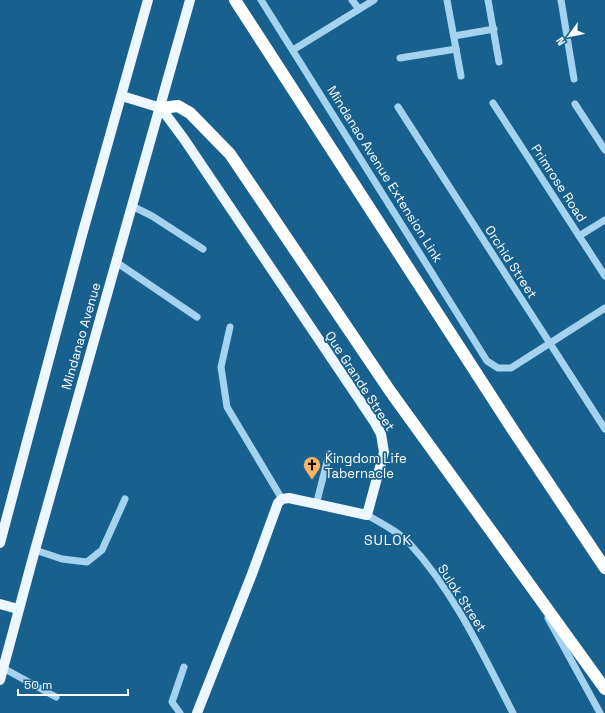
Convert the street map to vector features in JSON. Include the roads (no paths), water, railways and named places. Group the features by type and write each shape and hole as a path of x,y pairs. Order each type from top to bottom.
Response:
{"highway":[{"path":"235,0 509,424 605,568"},
{"path":"161,108 178,106 190,113 230,154 390,391 605,689"}],"main road":[{"name":"Mindanao Avenue","path":"0,543 82,235 148,0"},
{"name":"Mindanao Avenue","path":"0,680 18,609 161,108 190,0"},
{"path":"122,96 161,108"},
{"name":"Que Grande Street","path":"161,108 188,145 381,434 384,452 367,516"},
{"path":"197,713 252,574 278,503 282,499 290,498 367,516"},
{"path":"0,604 18,609"}],"street":[{"name":"Mindanao Avenue Extension Link","path":"261,0 487,361 498,368 511,368 550,343"},
{"path":"352,0 359,9"},
{"path":"293,50 374,0"},
{"path":"448,0 461,76"},
{"path":"488,0 499,62"},
{"path":"561,0 574,79"},
{"path":"454,36 494,29"},
{"path":"400,58 456,49"},
{"name":"Primrose Road","path":"492,104 605,276"},
{"path":"575,104 605,150"},
{"name":"Orchid Street","path":"398,107 605,429"},
{"path":"132,206 152,216 203,249"},
{"path":"580,236 605,220"},
{"path":"116,262 197,317"},
{"path":"550,343 605,308"},
{"path":"230,327 221,367 227,407 282,499"},
{"path":"316,505 329,454"},
{"path":"35,550 69,560 87,562 102,550 125,499"},
{"name":"Sulok Street","path":"367,516 382,523 409,543 441,584 476,643 513,713"},
{"path":"541,602 544,612 600,713"},
{"path":"180,713 172,702 184,666"},
{"path":"3,668 56,697"}],"place":[{"name":"Kingdom Life Tabernacle","path":"312,480"}],"district":[{"name":"SULOK","path":"388,540"}]}
